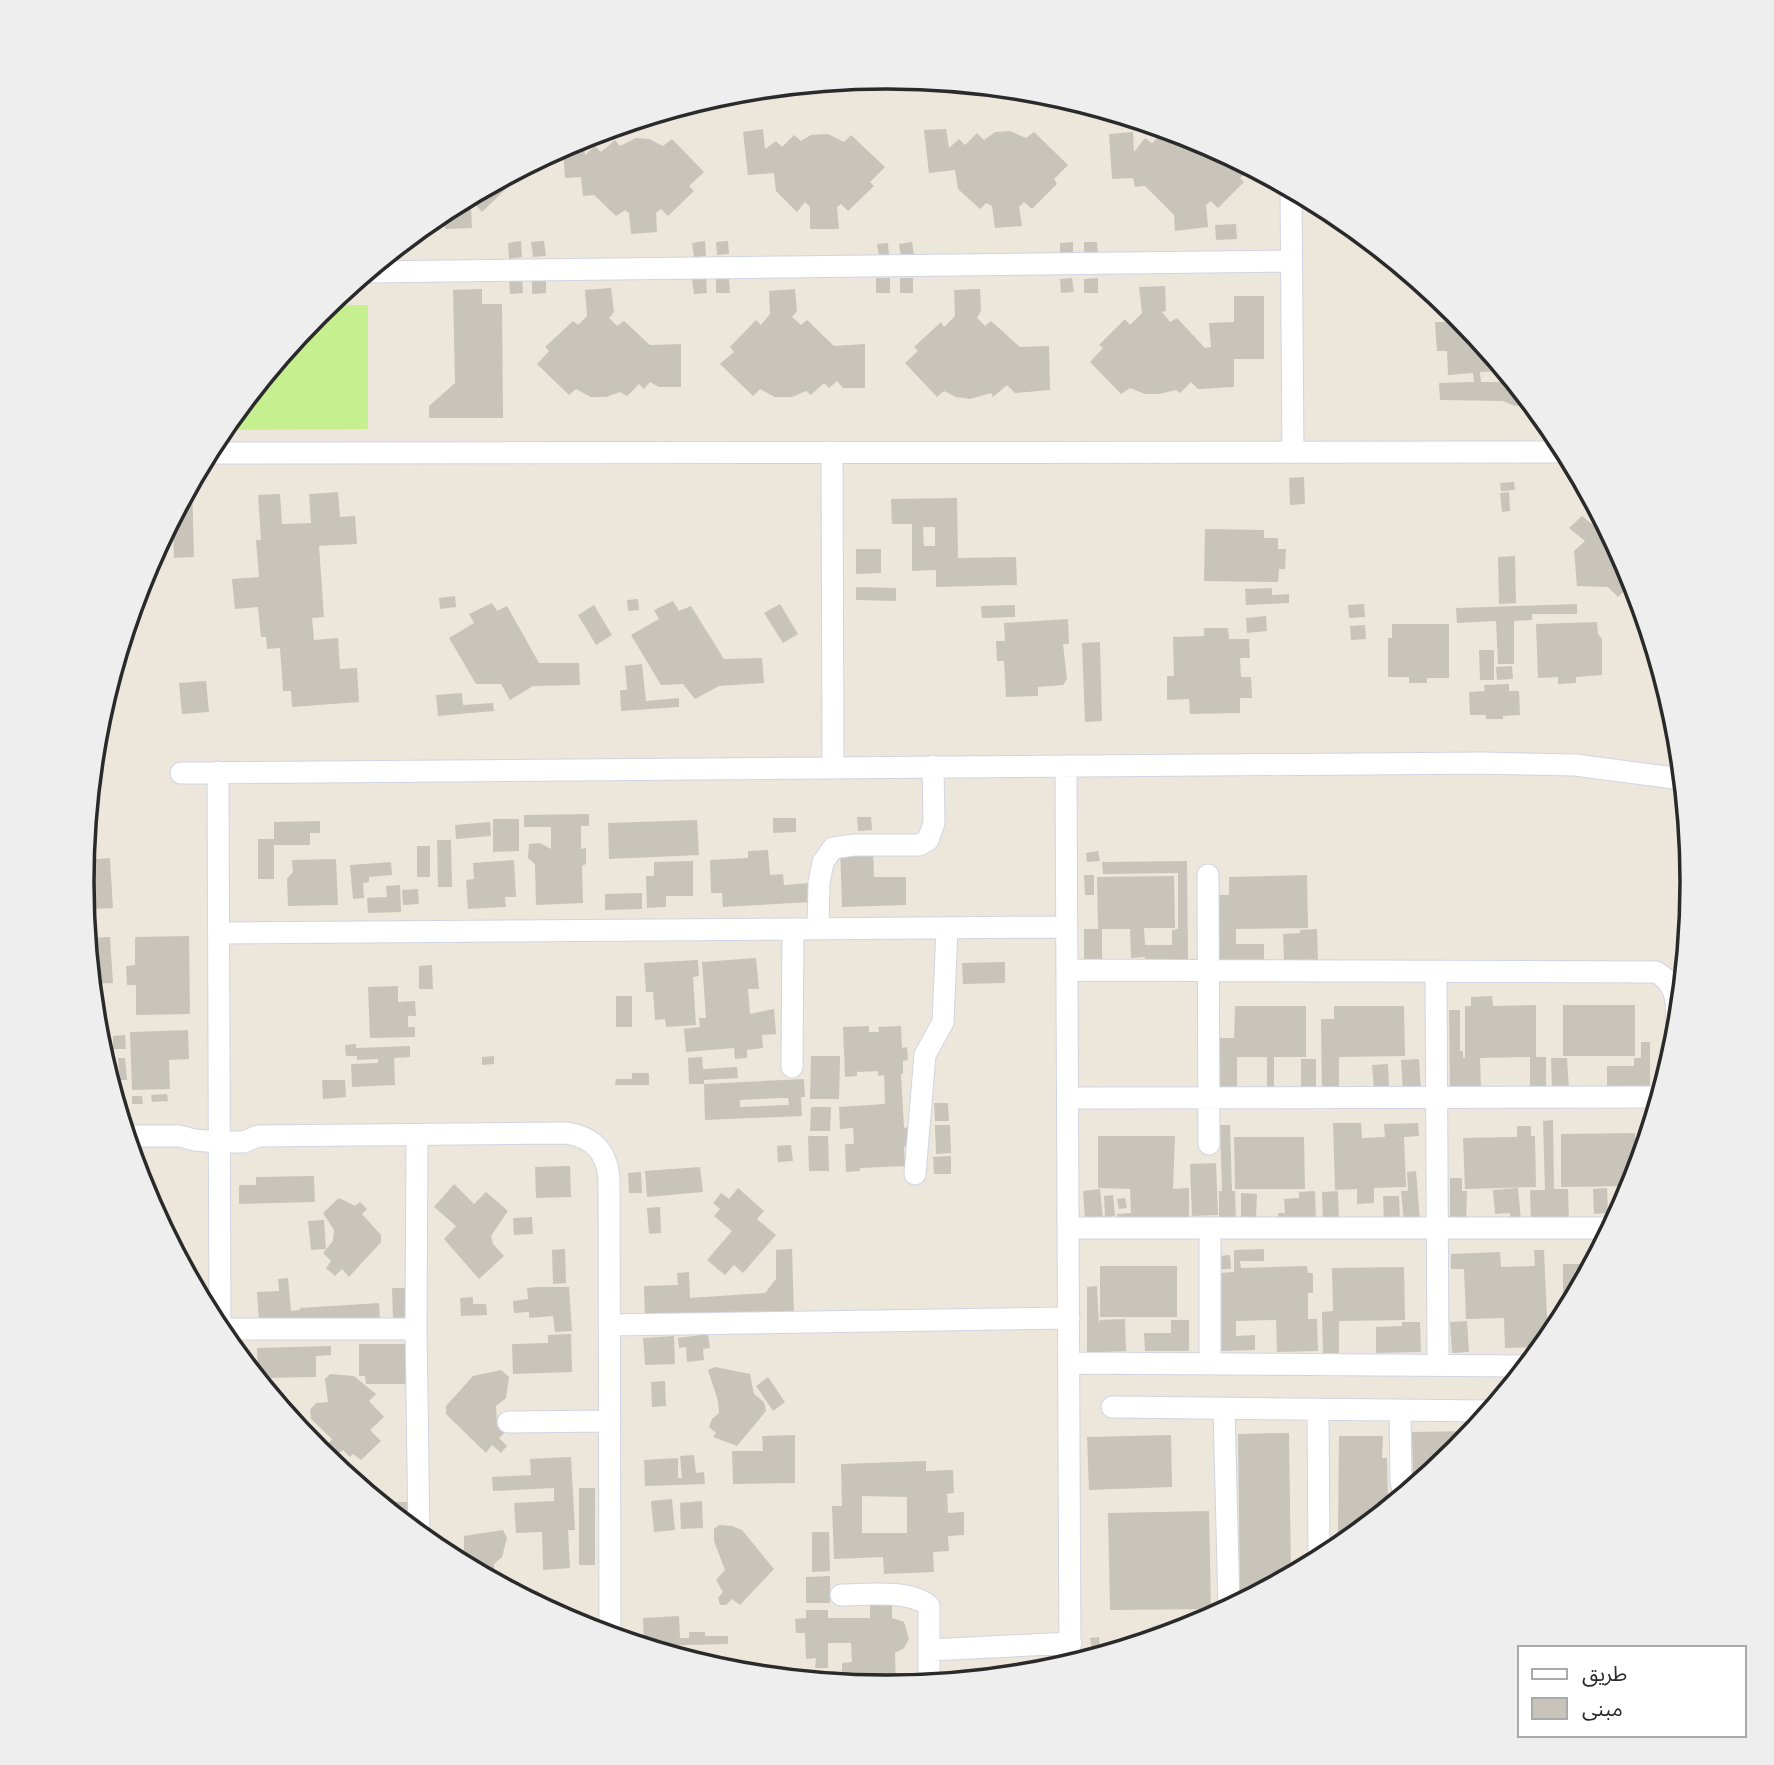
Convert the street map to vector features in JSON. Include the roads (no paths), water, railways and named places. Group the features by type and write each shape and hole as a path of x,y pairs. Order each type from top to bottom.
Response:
{"street":[{"path":"1291,200 1293,452"},
{"path":"381,272 1291,261"},
{"path":"832,452 833,767"},
{"path":"220,453 1553,452"},
{"path":"181,773 1529,763 1622,769 1673,777"},
{"path":"818,929 819,883 823,862 833,849 854,845 919,845 928,840 934,823 933,766"},
{"path":"1066,766 1070,1654"},
{"path":"218,772 220,1311"},
{"path":"1208,876 1209,1144"},
{"path":"219,933 1067,927"},
{"path":"915,1174 925,1055 943,1022 947,928"},
{"path":"792,1068 793,929"},
{"path":"1067,970 1656,972 1667,978 1673,986"},
{"path":"1436,971 1438,1365"},
{"path":"1068,1098 1650,1097"},
{"path":"136,1136 180,1136 194,1129 219,1135 245,1130 258,1136 566,1133 580,1135 603,1152 608,1165 610,1625"},
{"path":"417,1135 415,1329 419,1523"},
{"path":"1069,1228 1600,1228"},
{"path":"1209,1228 1210,1364"},
{"path":"610,1325 1069,1318"},
{"path":"233,1331 415,1329"},
{"path":"1069,1363 1515,1366"},
{"path":"1112,1407 1478,1411"},
{"path":"1224,1408 1229,1598"},
{"path":"1318,1409 1319,1548"},
{"path":"1400,1410 1402,1486"},
{"path":"508,1422 610,1421"},
{"path":"841,1595 908,1596 922,1599 929,1606 929,1674"},
{"path":"930,1650 1070,1643"}]}
